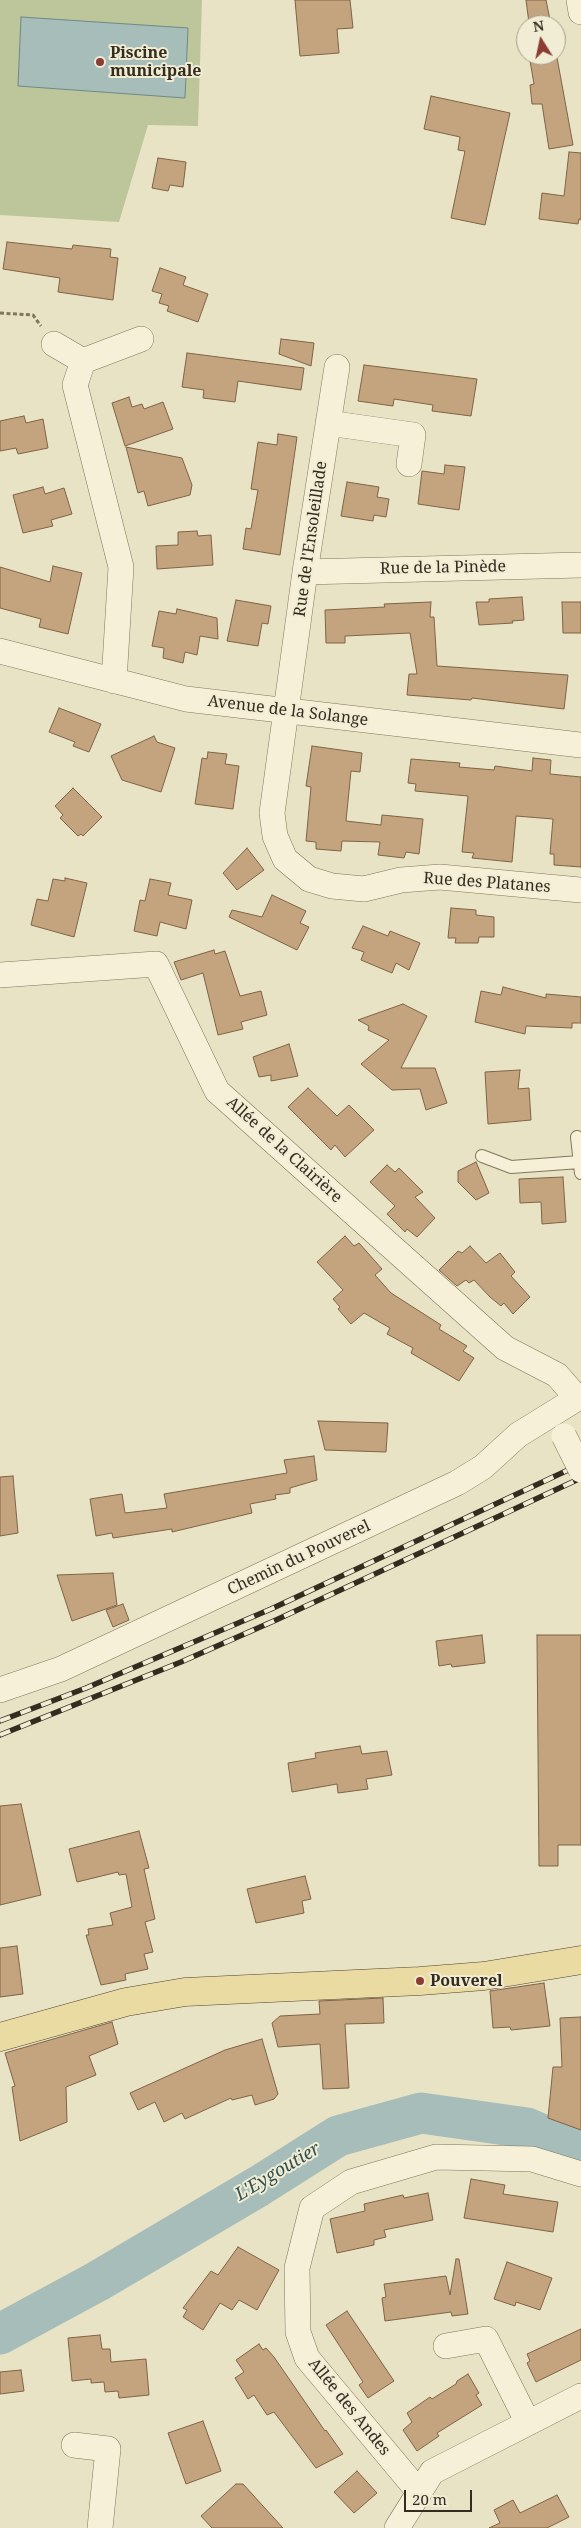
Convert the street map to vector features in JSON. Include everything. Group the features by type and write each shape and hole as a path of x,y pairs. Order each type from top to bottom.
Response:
{"main road":[{"path":"0,2037 126,2002 185,1992 420,1982 484,1976 581,1960"}],"street":[{"path":"578,0 581,12"},
{"path":"54,344 83,360 141,339"},
{"path":"83,360 75,385 121,567 114,681"},
{"name":"Rue de l'Ensoleillade","path":"286,710 305,572 337,367"},
{"path":"328,423 413,436 409,464"},
{"name":"Rue de la Pinède","path":"305,572 581,565"},
{"name":"Avenue de la Solange","path":"0,651 186,699 581,745"},
{"name":"Rue des Platanes","path":"286,710 272,813 275,836 285,859 309,879 332,886 364,889 401,880 440,877 581,890"},
{"name":"Allée de la Clairière","path":"0,976 156,964 217,1091 505,1348 556,1375 579,1397"},
{"name":"Chemin du Pouverel","path":"0,1690 61,1669 457,1483 484,1466 518,1435 558,1425 579,1397"},
{"path":"558,1425 581,1470"},
{"name":"Allée des Andes","path":"419,2492 307,2358 298,2332 297,2268 312,2208 351,2182 436,2158 532,2159 581,2174"},
{"path":"446,2346 486,2339 528,2423"},
{"path":"397,2528 432,2472 581,2396"},
{"path":"74,2445 108,2449 100,2528"}],"lane":[{"path":"482,1156 511,1167 580,1168 577,1136"}],"path":[{"path":"0,312 33,315 54,344"}],"green space":[{"name":"Piscine municipale","path":"0,0 202,0 198,126 148,125 119,222 0,215"}],"water":[{"path":"21,17 188,28 185,98 18,86"}],"building":[{"path":"295,0 350,0 353,28 337,29 339,53 300,56"},
{"path":"526,0 546,0 549,15 528,15"},
{"path":"531,65 558,65 573,145 549,149 542,104 532,104 530,85 534,84"},
{"path":"431,96 510,113 485,225 451,218 465,151 458,150 460,137 424,129"},
{"path":"569,152 581,153 581,220 579,219 578,224 539,219 542,193 564,196"},
{"path":"158,158 186,162 183,187 170,185 168,191 152,188"},
{"path":"7,242 72,249 73,245 111,249 110,257 118,258 113,300 58,292 60,278 3,269"},
{"path":"160,268 186,277 183,285 208,294 198,322 167,311 169,306 159,303 162,294 152,291"},
{"path":"281,339 314,343 311,366 279,354"},
{"path":"187,353 304,368 301,390 238,381 235,402 203,398 204,390 182,387"},
{"path":"364,365 477,379 471,416 432,411 433,405 394,399 393,406 358,401"},
{"path":"129,397 132,407 142,404 144,409 163,402 173,429 125,446 112,403"},
{"path":"24,416 26,423 43,419 48,448 18,454 16,448 0,451 0,421"},
{"path":"278,434 297,437 280,555 243,549 246,528 251,529 258,490 251,489 258,442 277,445"},
{"path":"126,447 182,458 192,485 190,495 148,506 144,491 138,493"},
{"path":"445,465 465,467 459,510 418,504 422,471 444,474"},
{"path":"347,482 379,487 377,497 389,499 386,517 374,515 373,521 341,516"},
{"path":"43,487 45,494 64,488 72,514 51,520 53,526 23,533 13,495"},
{"path":"197,531 198,536 211,535 213,565 157,569 156,546 178,545 178,532"},
{"path":"53,566 82,573 68,634 39,627 41,619 0,608 0,567 50,582"},
{"path":"522,597 524,620 512,621 513,623 479,625 476,602 489,602 489,599"},
{"path":"236,600 271,606 268,624 262,623 258,646 227,641"},
{"path":"431,602 430,617 434,617 437,666 568,675 564,709 472,698 471,700 407,695 409,674 417,674 410,633 345,636 345,643 326,643 325,610 385,607 384,604"},
{"path":"562,602 581,602 581,633 563,633"},
{"path":"177,609 217,618 218,639 200,636 197,655 185,652 183,663 163,658 164,648 152,646 159,611 176,614"},
{"path":"59,708 101,724 89,752 73,746 75,742 49,732"},
{"path":"154,736 157,742 175,748 161,792 122,780 111,756"},
{"path":"312,746 362,753 360,772 351,771 346,821 381,825 382,815 423,819 419,854 406,852 404,858 378,855 380,842 342,841 341,851 316,849 316,842 306,841 311,787 306,786"},
{"path":"208,752 227,754 225,764 239,766 233,809 195,804 202,758 207,759"},
{"path":"533,758 551,760 550,774 581,777 581,867 554,865 554,854 550,854 553,819 516,816 512,862 472,858 474,853 462,852 468,796 415,791 416,784 408,783 411,759 460,763 459,767 494,770 495,766 532,771"},
{"path":"73,788 102,817 83,836 81,834 78,836 60,818 63,815 55,806"},
{"path":"247,848 264,870 237,890 223,873"},
{"path":"65,878 87,883 74,937 31,925 37,899 48,901 53,879 65,881"},
{"path":"150,879 171,883 168,895 192,900 186,929 160,922 157,936 134,931 140,900 145,901"},
{"path":"272,895 306,911 300,923 309,927 297,950 229,917 232,910 262,917"},
{"path":"451,908 476,910 476,915 494,917 494,937 479,937 478,943 455,943 456,938 448,938"},
{"path":"363,926 388,936 390,931 420,943 409,970 396,963 392,973 361,960 364,952 352,948"},
{"path":"214,950 215,954 225,951 240,996 261,991 267,1015 241,1022 243,1029 218,1035 203,973 181,980 174,962"},
{"path":"503,987 546,998 546,994 581,997 581,1023 572,1023 572,1028 526,1026 525,1034 475,1022 481,991 501,995"},
{"path":"403,1004 427,1016 401,1068 435,1068 447,1103 426,1110 420,1089 392,1090 361,1064 389,1040 368,1030 369,1026 358,1020"},
{"path":"289,1044 298,1076 271,1081 271,1075 259,1077 253,1057"},
{"path":"520,1070 518,1089 529,1088 531,1120 488,1124 485,1072"},
{"path":"308,1088 337,1116 349,1105 374,1130 345,1157 335,1145 331,1150 288,1107"},
{"path":"476,1162 489,1193 476,1200 458,1182 458,1171"},
{"path":"387,1165 395,1172 399,1168 423,1192 415,1197 435,1218 417,1237 407,1229 405,1232 387,1214 395,1206 370,1182"},
{"path":"563,1177 566,1222 542,1224 541,1202 520,1203 519,1179"},
{"path":"345,1236 354,1246 359,1243 382,1269 375,1275 391,1293 441,1325 439,1329 467,1346 463,1351 474,1358 459,1381 411,1353 413,1348 387,1334 390,1328 364,1313 351,1324 338,1309 340,1307 333,1299 343,1290 317,1262"},
{"path":"470,1246 486,1263 500,1253 515,1272 511,1276 530,1297 513,1314 504,1303 501,1306 474,1280 469,1283 466,1280 457,1286 439,1270 458,1251 462,1253"},
{"path":"318,1421 388,1423 386,1452 325,1450"},
{"path":"314,1456 317,1480 290,1488 290,1493 275,1495 276,1499 250,1504 252,1513 172,1532 172,1529 113,1538 112,1533 96,1536 90,1499 122,1494 125,1513 167,1508 164,1494 287,1473 284,1460"},
{"path":"13,1476 18,1533 0,1536 0,1477"},
{"path":"113,1573 117,1605 72,1621 57,1575"},
{"path":"123,1604 129,1620 113,1627 106,1610"},
{"path":"482,1635 485,1663 452,1667 451,1664 439,1666 436,1641"},
{"path":"537,1635 581,1635 581,1845 558,1845 558,1866 539,1866"},
{"path":"360,1746 362,1754 387,1751 392,1775 366,1779 368,1789 338,1793 337,1784 292,1792 288,1763 316,1758 315,1753"},
{"path":"21,1804 41,1895 0,1905 0,1806"},
{"path":"139,1831 149,1868 144,1869 155,1919 145,1922 153,1952 144,1954 148,1969 125,1974 126,1980 101,1985 86,1935 89,1935 88,1929 113,1925 110,1913 132,1907 126,1874 119,1875 118,1872 77,1882 69,1849"},
{"path":"305,1876 311,1899 302,1901 304,1913 256,1923 247,1889"},
{"path":"17,1946 23,1994 0,1997 0,1948"},
{"path":"544,1983 550,2026 511,2030 510,2027 493,2028 490,1991"},
{"path":"383,1998 384,2023 345,2024 349,2088 323,2089 320,2044 278,2047 272,2023 280,2016 320,2014 319,2001"},
{"path":"581,2017 581,2130 548,2118 553,2067 562,2067 560,2018"},
{"path":"112,2022 118,2044 89,2056 96,2075 66,2087 67,2122 20,2141 12,2087 15,2086 5,2053"},
{"path":"262,2039 278,2094 274,2099 255,2105 252,2095 232,2100 231,2098 185,2119 182,2113 164,2122 155,2102 138,2110 130,2093 225,2050"},
{"path":"471,2179 505,2185 503,2194 558,2202 553,2232 464,2218"},
{"path":"428,2193 433,2220 384,2230 386,2237 374,2240 374,2245 337,2253 330,2219 365,2211 364,2204 403,2195 404,2198"},
{"path":"238,2247 279,2270 257,2310 239,2300 232,2310 220,2303 203,2330 183,2317 187,2310 183,2308 211,2271 218,2275"},
{"path":"456,2259 459,2259 468,2314 452,2316 451,2312 385,2321 382,2298 386,2297 384,2284 446,2276 450,2295"},
{"path":"507,2262 552,2278 540,2310 516,2302 515,2306 494,2299"},
{"path":"347,2311 394,2381 368,2398 359,2385 363,2382 326,2325"},
{"path":"581,2329 581,2360 536,2382 527,2363 530,2361 527,2354"},
{"path":"100,2335 102,2349 110,2349 111,2362 146,2359 149,2395 119,2398 118,2391 105,2392 104,2382 91,2383 91,2379 72,2381 68,2338"},
{"path":"259,2344 263,2350 266,2348 274,2357 343,2454 316,2468 274,2412 267,2415 254,2395 248,2399 235,2378 244,2372 236,2360"},
{"path":"21,2370 24,2391 0,2394 0,2372"},
{"path":"468,2374 479,2393 476,2395 482,2405 437,2433 439,2436 417,2451 403,2430 412,2422 407,2413 430,2397 432,2399 456,2384 457,2381"},
{"path":"203,2421 221,2471 186,2484 168,2433"},
{"path":"357,2471 377,2493 354,2513 334,2492"},
{"path":"236,2484 243,2484 283,2528 212,2528 201,2516"},
{"path":"557,2495 569,2517 547,2528 489,2528 500,2523 494,2510 513,2500 520,2513"}],"waterway":[{"name":"L'Eygoutier","path":"0,2334 98,2281 259,2186 338,2136 421,2113 527,2128 581,2151"}],"railway":[{"path":"0,1721 86,1688 271,1609 581,1464"},
{"path":"0,1735 181,1662 276,1620 581,1478"}],"place":[{"name":"Piscine municipale","path":"100,62"},
{"name":"Pouverel","path":"420,1981"}]}
